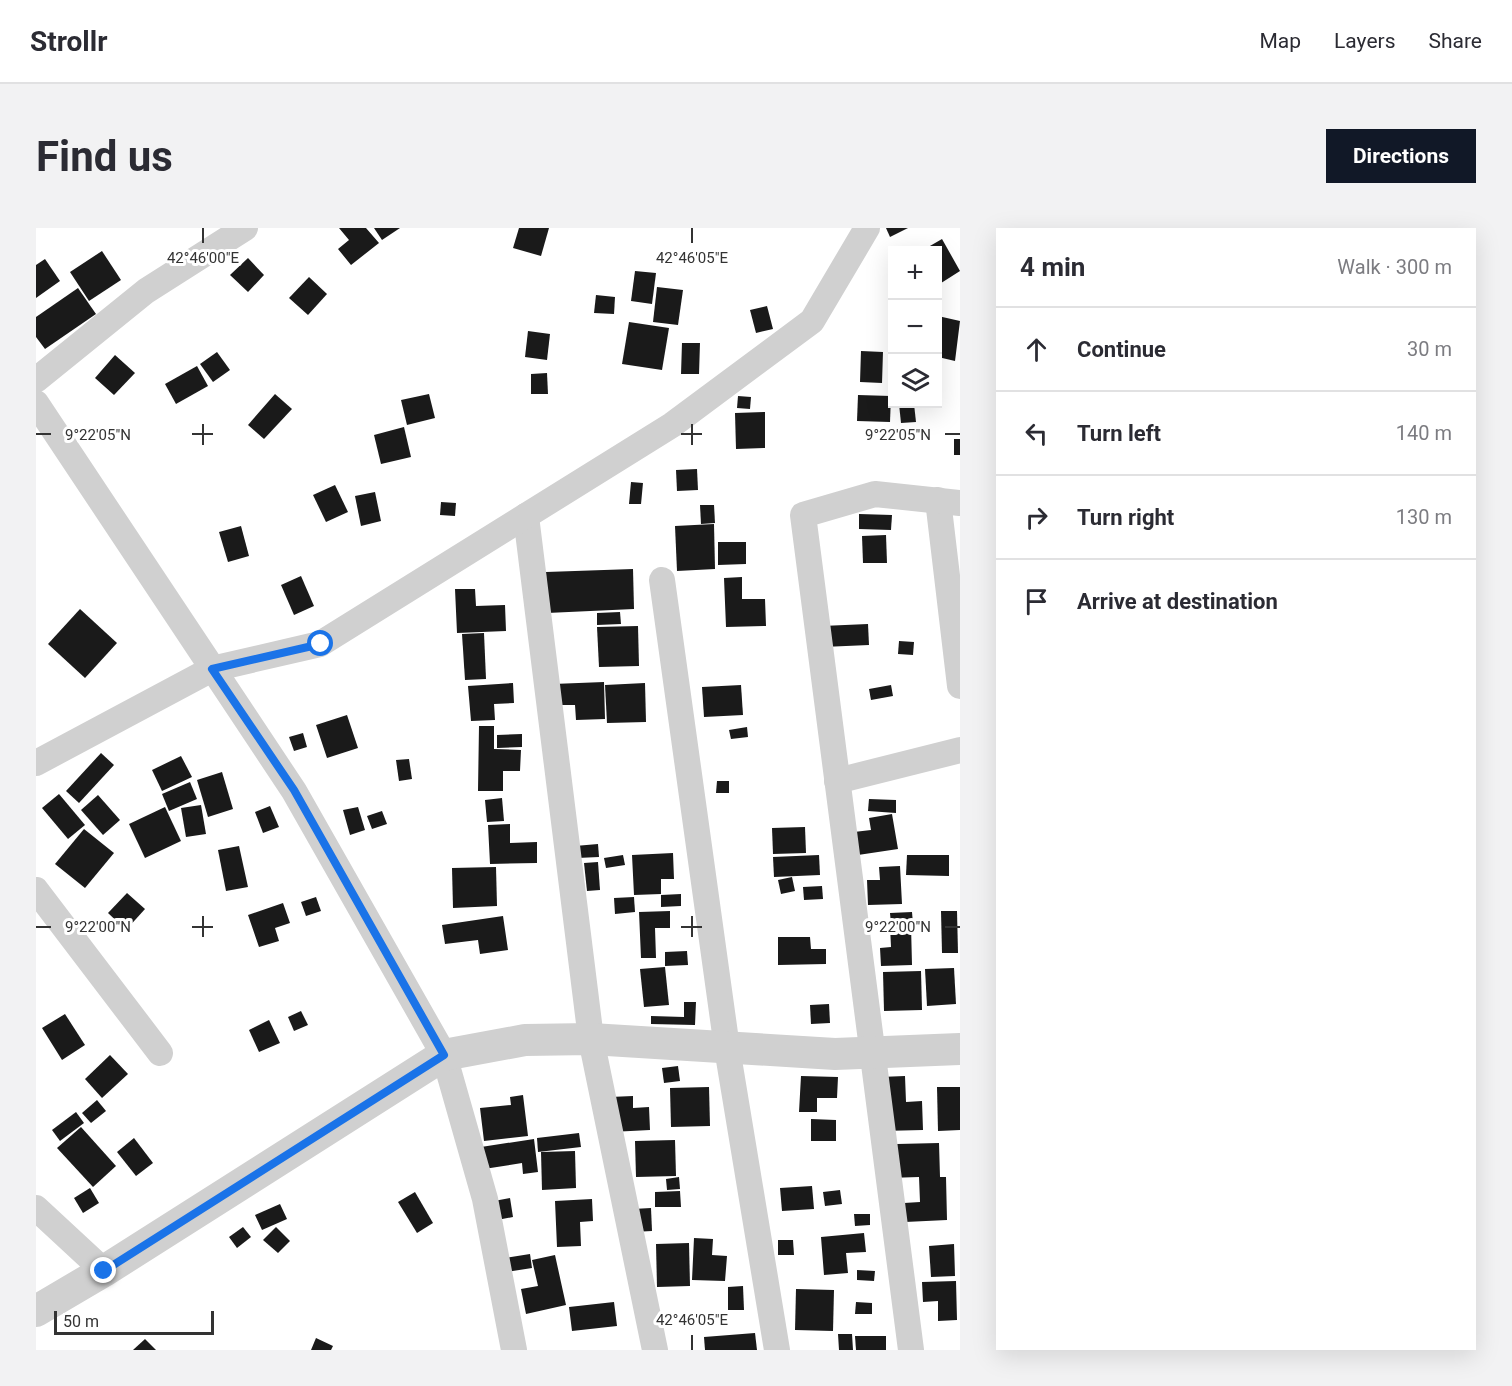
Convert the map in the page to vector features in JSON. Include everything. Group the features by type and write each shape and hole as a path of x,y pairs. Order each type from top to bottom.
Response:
{"street":[{"path":"36,380 146,291 245,228"},
{"path":"36,763 212,669 321,644 672,425 813,321 867,228"},
{"path":"36,403 294,790 444,1055 485,1199 514,1350"},
{"path":"910,1350 803,515 875,494 949,502 960,686"},
{"path":"526,516 591,1039 655,1350"},
{"path":"662,580 727,1048 777,1350"},
{"path":"837,781 960,750"},
{"path":"36,890 160,1053"},
{"path":"36,1311 104,1271 444,1055 525,1040 591,1039 835,1054 960,1049"},
{"path":"36,1208 104,1271"}],"building":[{"path":"339,228 366,228 379,243 351,265 338,249 349,240"},
{"path":"374,228 400,228 382,240"},
{"path":"519,228 549,228 541,256 513,248"},
{"path":"886,228 908,228 890,237"},
{"path":"942,239 960,271 942,282 942,246 930,246"},
{"path":"102,251 121,280 89,301 70,272"},
{"path":"248,258 264,275 248,292 230,275"},
{"path":"45,259 60,281 36,298 36,265"},
{"path":"635,271 656,273 652,304 631,301"},
{"path":"309,277 327,294 308,315 289,298"},
{"path":"657,287 683,290 678,325 653,322"},
{"path":"78,288 96,314 45,349 36,337 36,317"},
{"path":"596,295 615,297 614,314 594,313"},
{"path":"767,306 773,329 756,333 750,310"},
{"path":"942,317 960,321 955,361 942,358"},
{"path":"629,322 669,328 662,370 622,364"},
{"path":"528,331 550,334 547,360 525,357"},
{"path":"682,343 700,343 699,374 681,374"},
{"path":"861,351 883,352 882,383 860,382"},
{"path":"217,352 230,370 213,382 200,364"},
{"path":"115,355 135,373 114,395 95,378"},
{"path":"197,366 208,386 176,404 165,384"},
{"path":"547,373 548,394 531,394 531,374"},
{"path":"275,394 292,409 264,439 248,425"},
{"path":"429,394 435,418 407,425 401,400"},
{"path":"858,395 888,396 890,422 857,421"},
{"path":"738,396 751,397 750,409 737,408"},
{"path":"899,408 914,408 916,422 901,423"},
{"path":"765,412 765,448 736,449 735,413"},
{"path":"404,427 411,457 381,464 374,435"},
{"path":"954,439 960,439 960,455 954,455"},
{"path":"697,469 698,490 677,491 676,470"},
{"path":"631,482 643,483 641,504 629,504"},
{"path":"335,485 348,512 326,522 313,495"},
{"path":"375,492 381,521 361,526 355,496"},
{"path":"441,502 456,503 455,516 440,515"},
{"path":"700,505 714,505 715,523 701,524"},
{"path":"859,514 892,515 891,530 859,529"},
{"path":"714,524 715,569 677,571 675,526"},
{"path":"241,526 249,556 228,562 219,532"},
{"path":"886,535 887,563 863,563 862,536"},
{"path":"718,542 746,542 746,564 718,565"},
{"path":"633,569 634,609 547,613 546,572"},
{"path":"301,576 314,606 294,615 281,585"},
{"path":"742,577 742,599 765,599 766,626 726,627 724,578"},
{"path":"455,589 475,589 476,606 505,605 506,631 457,633"},
{"path":"80,609 117,643 85,678 48,644"},
{"path":"620,612 621,624 597,625 597,613"},
{"path":"868,624 869,645 823,647 822,626"},
{"path":"638,626 639,666 599,667 597,627"},
{"path":"484,633 486,679 465,680 462,634"},
{"path":"899,641 914,642 913,655 898,654"},
{"path":"604,682 605,719 576,720 575,705 553,705 553,684"},
{"path":"513,683 514,703 494,704 495,720 471,721 468,686"},
{"path":"645,683 646,722 607,723 605,685"},
{"path":"741,685 743,715 704,717 702,687"},
{"path":"891,685 893,696 871,700 869,689"},
{"path":"347,715 358,748 327,758 316,725"},
{"path":"479,726 494,726 494,749 521,750 520,771 503,771 503,791 478,791"},
{"path":"747,727 748,737 731,739 729,730"},
{"path":"303,733 307,747 294,751 289,737"},
{"path":"522,734 522,747 497,748 497,735"},
{"path":"101,753 114,765 79,803 66,791"},
{"path":"181,756 192,777 162,791 152,770"},
{"path":"409,759 412,779 399,781 396,760"},
{"path":"222,772 233,809 208,817 197,780"},
{"path":"717,781 729,781 729,793 716,793"},
{"path":"190,782 197,799 169,811 162,794"},
{"path":"59,794 85,825 68,839 42,808"},
{"path":"98,795 120,820 103,835 81,810"},
{"path":"502,798 504,821 487,822 485,800"},
{"path":"869,799 896,800 896,813 868,811"},
{"path":"201,805 206,834 186,837 181,808"},
{"path":"270,806 279,827 263,833 255,812"},
{"path":"165,807 181,841 145,858 129,824"},
{"path":"358,807 365,830 350,835 343,810"},
{"path":"382,811 387,824 372,829 367,816"},
{"path":"892,814 898,849 858,855 854,832 871,830 869,818"},
{"path":"510,824 510,843 537,842 537,863 490,864 488,825"},
{"path":"805,827 806,853 773,854 772,828"},
{"path":"84,829 114,853 85,888 55,864"},
{"path":"598,844 599,857 577,858 575,846"},
{"path":"239,846 248,887 226,891 218,850"},
{"path":"673,853 674,879 661,879 661,894 634,895 632,855"},
{"path":"623,855 625,865 606,868 604,858"},
{"path":"819,855 820,875 774,877 773,857"},
{"path":"907,855 949,855 949,876 906,875"},
{"path":"598,862 600,890 587,891 584,863"},
{"path":"900,866 902,904 868,905 867,880 880,880 879,867"},
{"path":"496,867 497,906 453,908 452,868"},
{"path":"792,877 795,891 781,894 778,880"},
{"path":"822,886 823,899 804,900 803,887"},
{"path":"127,893 145,909 126,930 108,913"},
{"path":"681,894 681,906 661,907 661,895"},
{"path":"316,897 321,911 306,916 301,902"},
{"path":"634,897 635,912 615,914 614,898"},
{"path":"283,903 290,923 275,928 279,941 259,947 248,915"},
{"path":"670,911 670,928 655,928 656,958 641,958 639,912"},
{"path":"941,911 957,911 958,953 942,953"},
{"path":"912,912 913,924 891,924 890,913"},
{"path":"503,916 508,950 480,954 478,940 445,944 442,925"},
{"path":"911,925 912,965 881,966 880,948 891,947 890,926"},
{"path":"778,937 810,937 811,949 826,949 826,964 778,965"},
{"path":"687,951 688,965 665,966 665,952"},
{"path":"665,967 669,1005 644,1007 640,969"},
{"path":"954,968 956,1004 927,1006 925,969"},
{"path":"921,971 922,1010 884,1011 883,972"},
{"path":"684,1002 696,1002 695,1025 651,1024 651,1016 684,1017"},
{"path":"829,1004 830,1023 811,1024 810,1005"},
{"path":"301,1011 308,1025 294,1031 288,1017"},
{"path":"65,1014 85,1045 62,1060 42,1028"},
{"path":"269,1020 280,1043 259,1052 249,1030"},
{"path":"110,1055 128,1074 102,1098 85,1079"},
{"path":"678,1066 680,1081 664,1083 662,1068"},
{"path":"801,1076 838,1077 837,1098 817,1098 817,1112 799,1112"},
{"path":"905,1076 906,1102 922,1101 923,1130 882,1131 880,1077"},
{"path":"709,1087 710,1126 671,1127 670,1088"},
{"path":"937,1087 960,1087 960,1130 938,1131"},
{"path":"523,1095 528,1136 484,1141 480,1108 511,1105 510,1097"},
{"path":"633,1096 633,1108 649,1107 650,1130 611,1132 610,1097"},
{"path":"97,1100 106,1111 91,1123 82,1113"},
{"path":"76,1112 84,1123 60,1141 52,1130"},
{"path":"811,1119 836,1120 836,1141 811,1141"},
{"path":"81,1127 116,1166 93,1187 57,1148"},
{"path":"579,1133 581,1147 538,1152 537,1138"},
{"path":"134,1138 153,1163 136,1176 117,1152"},
{"path":"534,1139 538,1172 523,1174 522,1163 484,1169 481,1147"},
{"path":"675,1140 676,1176 636,1177 635,1141"},
{"path":"939,1143 940,1177 946,1177 947,1220 905,1222 904,1203 920,1202 919,1177 888,1178 897,1144"},
{"path":"575,1151 576,1188 542,1190 541,1152"},
{"path":"679,1177 680,1189 667,1190 666,1179"},
{"path":"812,1186 814,1209 782,1211 780,1188"},
{"path":"90,1188 99,1203 83,1213 74,1198"},
{"path":"840,1190 842,1204 825,1206 823,1192"},
{"path":"680,1191 681,1207 655,1207 655,1192"},
{"path":"415,1192 433,1223 417,1233 398,1202"},
{"path":"510,1198 513,1217 497,1220 494,1201"},
{"path":"592,1199 593,1221 580,1222 581,1246 557,1247 555,1201"},
{"path":"280,1204 287,1219 262,1230 255,1215"},
{"path":"651,1208 652,1231 633,1232 633,1209"},
{"path":"854,1214 870,1214 870,1225 855,1226"},
{"path":"243,1227 251,1237 237,1248 229,1237"},
{"path":"276,1227 290,1241 278,1253 263,1240"},
{"path":"864,1233 866,1252 846,1253 848,1273 824,1275 821,1237"},
{"path":"694,1238 713,1239 712,1255 727,1256 725,1281 692,1280"},
{"path":"778,1240 793,1240 794,1255 778,1255"},
{"path":"689,1243 690,1286 657,1287 656,1244"},
{"path":"954,1244 955,1276 931,1277 929,1246"},
{"path":"530,1254 532,1268 507,1272 505,1258"},
{"path":"555,1255 566,1305 526,1314 521,1289 538,1286 532,1260"},
{"path":"857,1270 875,1271 874,1281 857,1280"},
{"path":"956,1281 957,1320 938,1321 938,1301 923,1302 922,1282"},
{"path":"743,1286 744,1310 728,1310 728,1287"},
{"path":"796,1289 834,1290 833,1331 795,1330"},
{"path":"614,1302 617,1326 572,1331 569,1307"},
{"path":"856,1302 872,1303 872,1314 855,1314"},
{"path":"755,1333 757,1350 705,1350 704,1337"},
{"path":"838,1334 852,1334 853,1350 839,1350"},
{"path":"855,1336 886,1336 886,1350 856,1350"},
{"path":"316,1338 333,1346 331,1350 311,1350"},
{"path":"145,1339 156,1350 133,1350"}],"route":[{"path":"104,1271 444,1055 351,886 294,790 212,669 321,644"}]}
